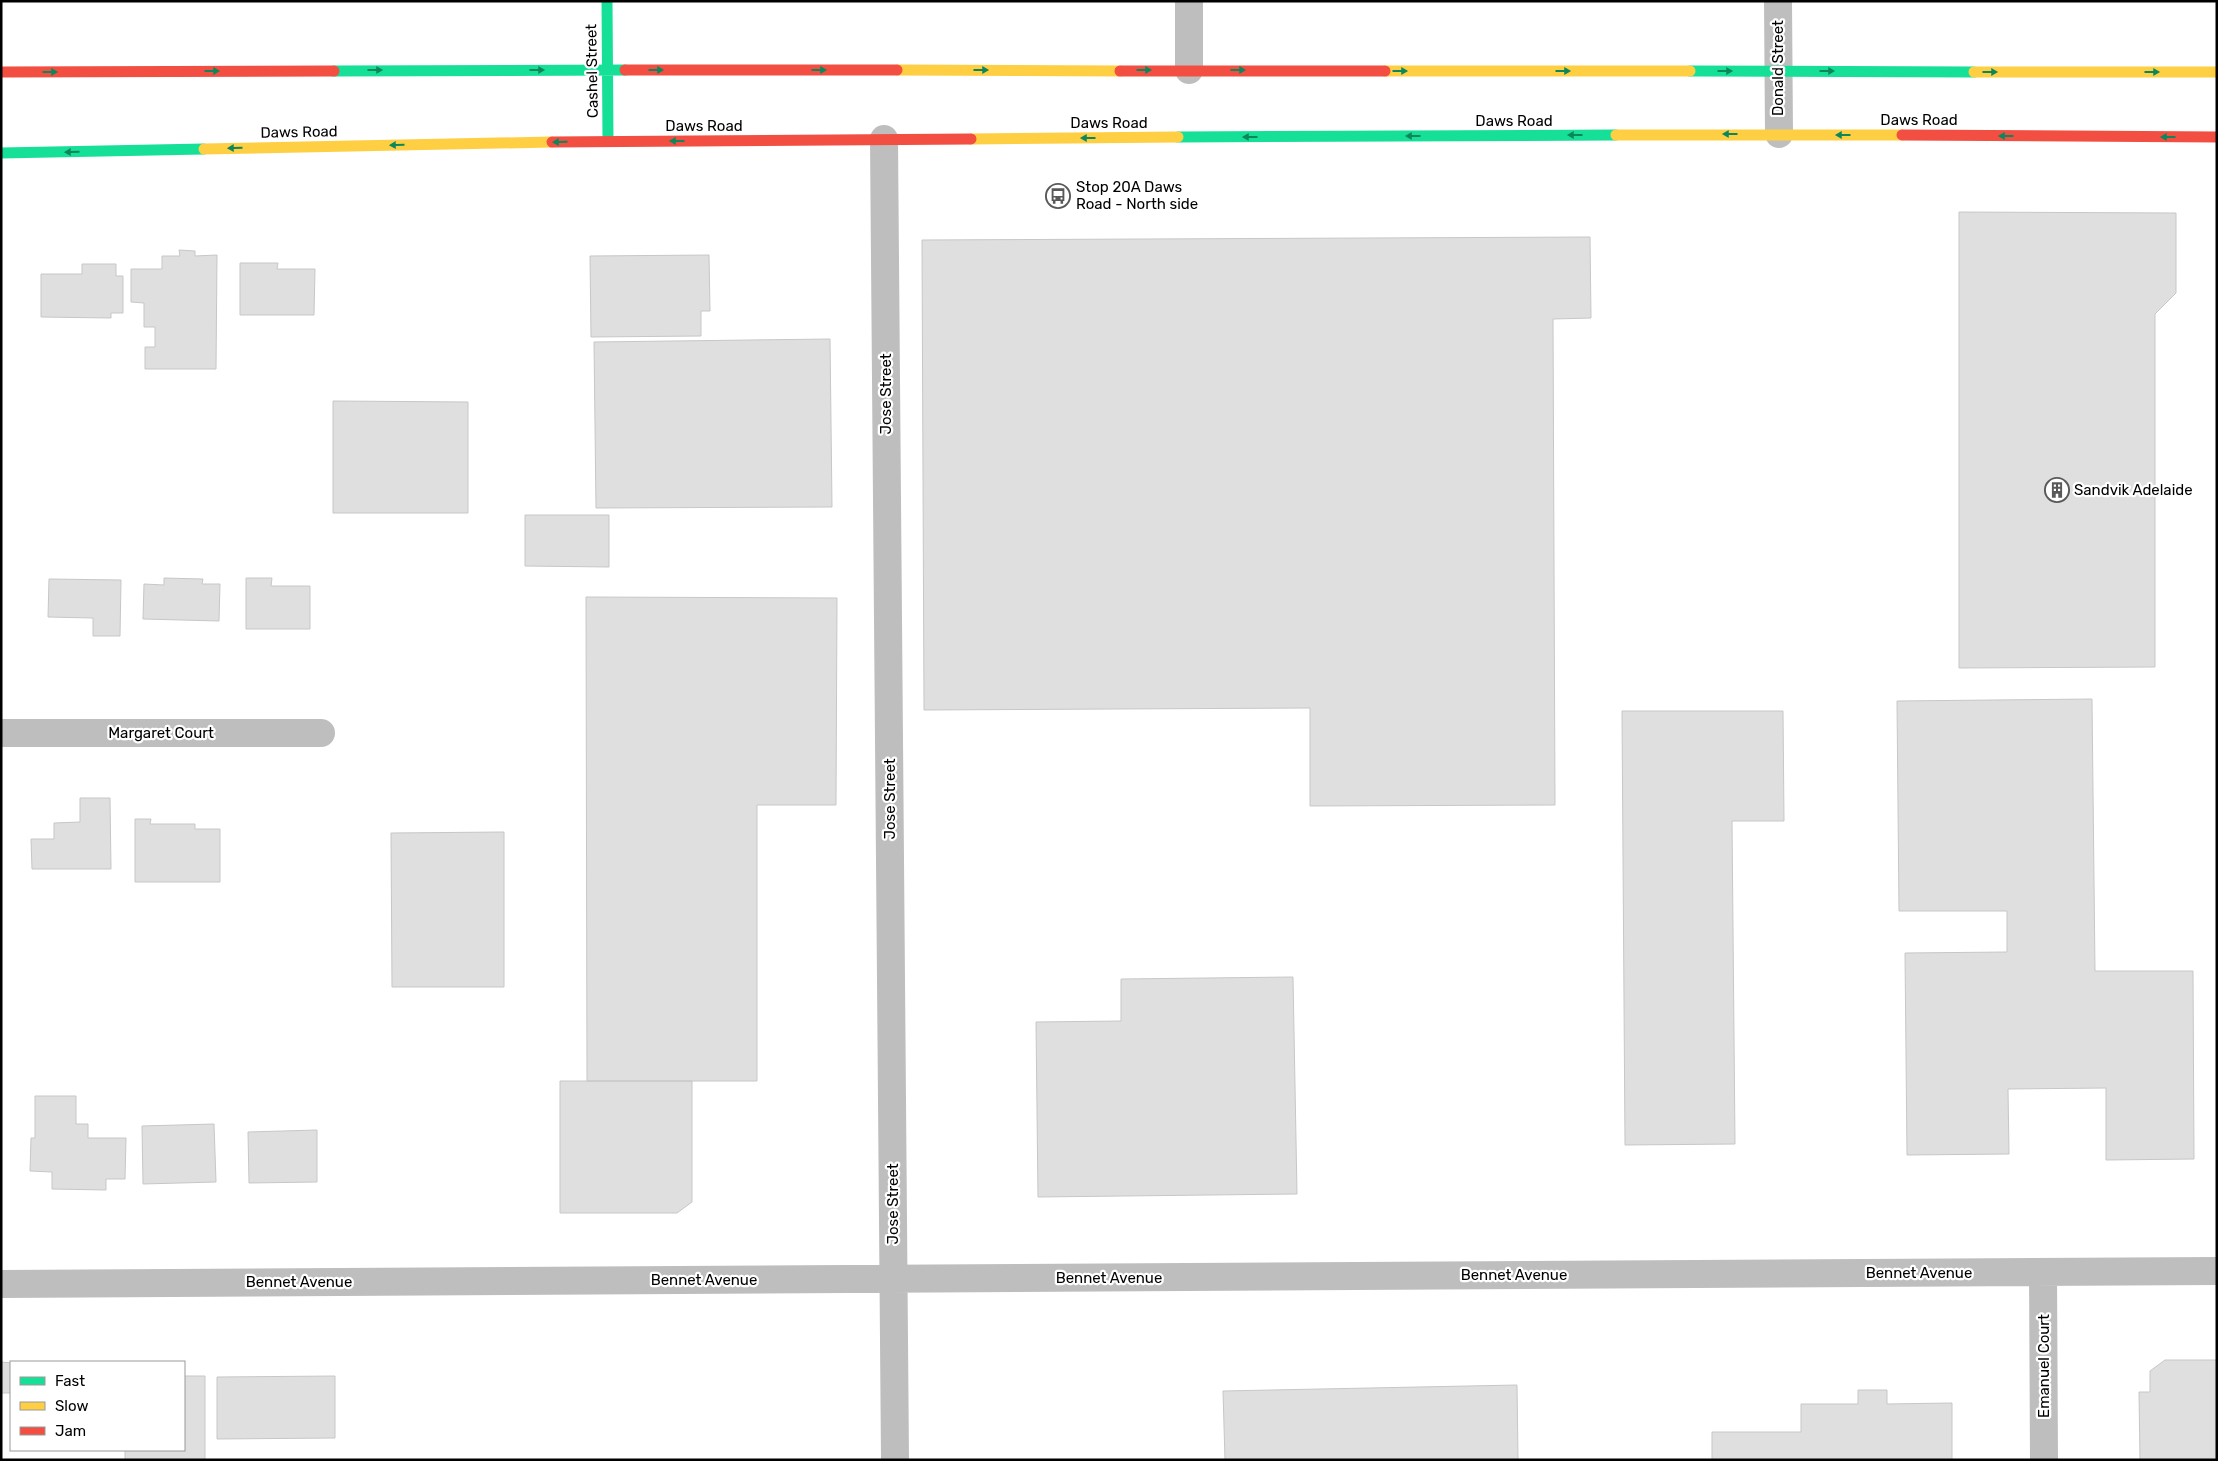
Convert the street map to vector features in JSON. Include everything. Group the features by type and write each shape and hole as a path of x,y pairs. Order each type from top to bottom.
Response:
{"main road":[{"name":"Cashel Street","path":"607,1 608,141"},
{"path":"1,72 608,70 2217,72"},
{"name":"Daws Road","path":"1,153 608,141 884,139 1779,134 2217,137"}],"street":[{"path":"1189,1 1189,70"},
{"name":"Donald Street","path":"1778,1 1779,134"},
{"name":"Jose Street","path":"884,139 895,1460"},
{"name":"Margaret Court","path":"1,733 321,733"},
{"name":"Emanuel Court","path":"2043,1272 2044,1460"},
{"name":"Bennet Avenue","path":"1,1284 2217,1272"}],"building":[{"name":"Sandvik Adelaide","path":"1959,212 2176,213 2176,293 2155,314 2155,667 1959,668"},
{"path":"1590,237 1591,318 1553,319 1555,805 1310,806 1310,708 924,710 922,240"},
{"path":"179,250 195,251 195,256 217,255 216,369 145,369 145,347 155,347 155,327 144,327 144,303 131,302 131,269 162,269 162,256 180,256"},
{"path":"709,255 710,311 701,311 701,336 591,337 590,256"},
{"path":"240,263 278,263 277,269 315,269 314,315 240,315"},
{"path":"82,264 116,264 116,276 123,276 123,313 111,313 111,318 41,317 41,274 82,274"},
{"path":"830,339 832,507 596,508 594,342"},
{"path":"333,401 468,402 468,513 333,513"},
{"path":"525,515 609,515 609,567 525,566"},
{"path":"164,578 203,579 202,584 220,584 219,621 143,619 144,584 164,585"},
{"path":"246,578 272,578 271,586 310,586 310,629 246,629"},
{"path":"49,579 121,580 120,636 93,636 93,618 48,617"},
{"path":"586,597 837,598 836,805 757,805 757,1081 587,1081"},
{"path":"2092,699 2095,971 2193,971 2194,1159 2106,1160 2106,1088 2008,1089 2009,1154 1907,1155 1905,953 2007,952 2007,911 1899,911 1897,701"},
{"path":"1622,711 1783,711 1784,821 1732,821 1735,1144 1625,1145"},
{"path":"80,798 110,798 111,869 32,869 31,839 54,839 54,823 80,822"},
{"path":"135,819 151,819 150,824 195,824 195,829 220,829 220,882 135,882"},
{"path":"504,832 504,987 392,987 391,833"},
{"path":"1293,977 1297,1194 1038,1197 1036,1022 1121,1021 1121,979"},
{"path":"560,1081 692,1081 692,1202 677,1213 560,1213"},
{"path":"35,1096 76,1096 76,1124 88,1124 88,1138 126,1138 125,1179 106,1179 106,1190 52,1189 52,1172 30,1171 31,1138 35,1138"},
{"path":"214,1124 216,1182 143,1184 142,1126"},
{"path":"317,1130 317,1182 249,1183 248,1132"},
{"path":"2165,1360 2217,1360 2217,1460 2140,1460 2139,1392 2150,1392 2150,1371"},
{"path":"1,1362 10,1363 10,1393 1,1393"},
{"path":"185,1376 205,1376 205,1460 125,1460 125,1451 185,1451"},
{"path":"335,1376 335,1438 217,1439 217,1377"},
{"path":"1517,1385 1518,1460 1225,1460 1223,1391"},
{"path":"1858,1390 1887,1390 1887,1404 1952,1403 1952,1460 1712,1460 1712,1432 1801,1432 1801,1404 1858,1404"}],"traffic: fast":[{"path":"607,1 608,141"},
{"path":"334,71 625,70"},
{"path":"1690,71 1974,72"},
{"path":"1178,137 1616,135"},
{"path":"1,153 204,149"}],"traffic: slow":[{"path":"897,70 1120,71"},
{"path":"1385,71 1690,71"},
{"path":"1974,72 2217,72"},
{"path":"1616,135 1902,135"},
{"path":"971,139 1178,137"},
{"path":"204,149 552,142"}],"traffic: jam":[{"path":"625,70 897,70"},
{"path":"1,72 334,71"},
{"path":"1120,71 1385,71"},
{"path":"1902,135 2217,137"},
{"path":"552,142 971,139"}],"place":[{"name":"Stop 20A Daws Road - North side","path":"1058,196"},
{"name":"Sandvik Adelaide","path":"2057,490"}]}
